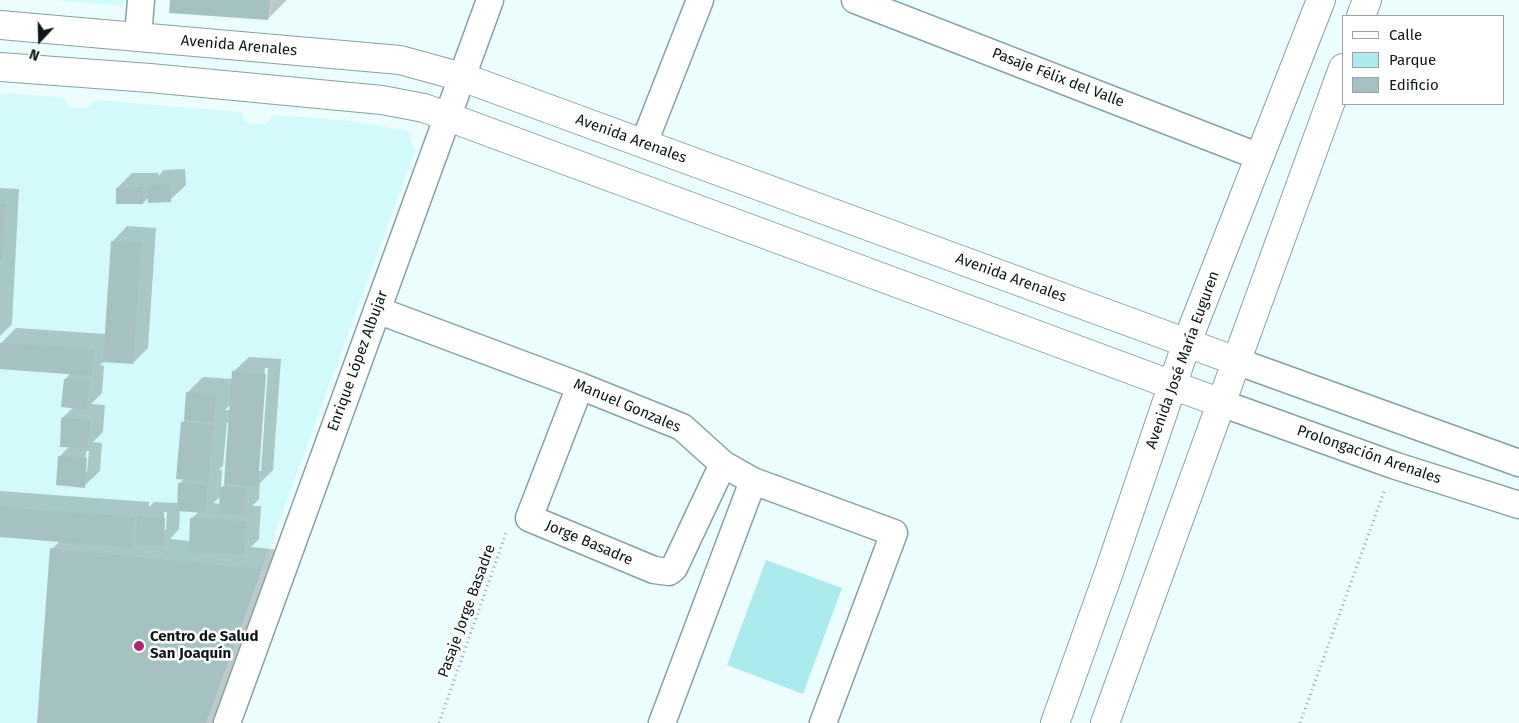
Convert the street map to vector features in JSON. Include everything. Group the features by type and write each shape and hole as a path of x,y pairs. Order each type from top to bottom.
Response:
{"street":[{"path":"138,37 141,0"},
{"name":"Enrique López Albujar","path":"227,723 490,0"},
{"path":"644,143 700,0"},
{"name":"Pasaje Félix del Valle","path":"855,0 1260,156"},
{"name":"Avenida José María Euguren","path":"1055,723 1109,572 1187,342 1321,0"},
{"path":"1361,15 1367,0"},
{"name":"Avenida Arenales","path":"0,25 400,60 462,77 1236,361"},
{"path":"0,68 150,78 382,100 424,108 1221,403"},
{"path":"1105,723 1342,71"},
{"name":"Manuel Gonzales","path":"377,310 580,386 682,427 722,464 753,481 894,533 823,723"},
{"path":"1236,361 1519,463"},
{"name":"Jorge Basadre","path":"580,386 530,518 654,570 669,572 674,568 722,464"},
{"name":"Prolongación Arenales","path":"1221,403 1394,465 1519,505"},
{"path":"662,723 753,481"}],"path":[{"path":"1300,723 1394,465"},
{"name":"Pasaje Jorge Basadre","path":"439,723 508,529 530,518"}],"shaded area":[{"path":"52,0 124,0 123,6"},
{"path":"0,93 63,97 70,108 87,108 96,100 241,112 247,123 266,124 275,115 351,121 408,131 415,151 262,569 51,548 37,723 0,723"}],"green space":[{"path":"766,560 842,588 803,694 727,665"}],"building":[{"path":"170,0 270,0 268,20 169,13"},
{"path":"170,184 171,202 148,203 147,185"},
{"path":"143,187 143,204 116,204 116,188"},
{"path":"0,204 5,204 2,260 0,260"},
{"path":"111,241 141,243 133,364 103,362"},
{"path":"0,343 94,349 92,376 0,369"},
{"path":"232,371 266,374 258,486 224,484"},
{"path":"64,379 89,381 87,410 61,407"},
{"path":"186,392 216,394 214,422 184,420"},
{"path":"61,418 90,420 88,448 60,447"},
{"path":"181,422 213,425 208,482 176,479"},
{"path":"58,456 87,458 85,488 56,485"},
{"path":"178,483 207,485 205,513 177,511"},
{"path":"220,487 246,488 244,515 219,514"},
{"path":"0,507 134,517 132,548 0,537"},
{"path":"137,516 165,518 164,546 136,545"},
{"path":"190,518 246,521 244,555 189,552"},
{"name":"Centro de Salud San Joaquín","path":"50,548 262,569 206,723 37,723"}],"place":[{"name":"Centro de Salud San Joaquín","path":"139,646"}]}
